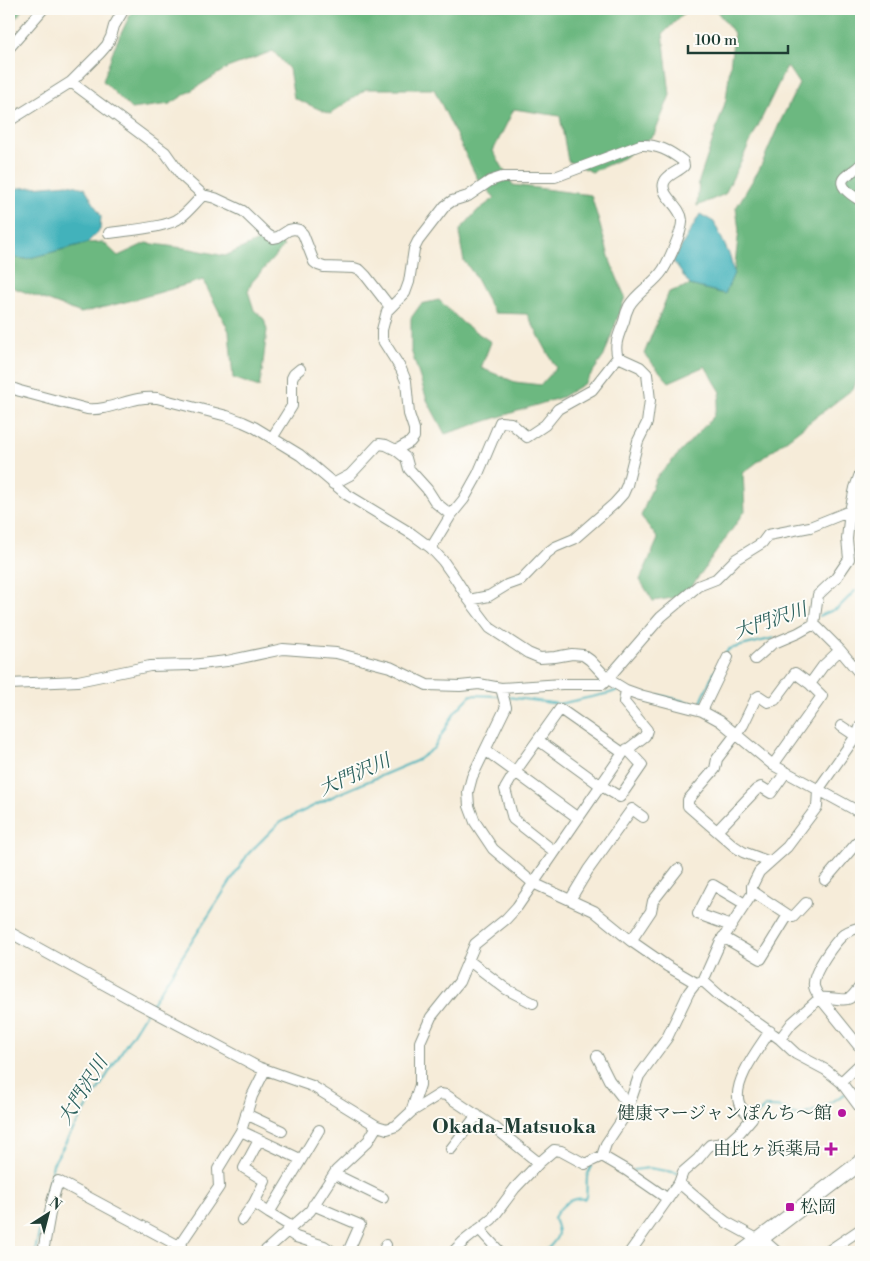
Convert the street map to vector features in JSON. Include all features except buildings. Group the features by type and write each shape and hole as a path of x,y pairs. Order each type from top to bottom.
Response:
{"highway":[{"path":"743,1252 861,1162"}],"street":[{"path":"9,48 43,9"},
{"path":"9,121 71,82 107,44 114,26 124,9"},
{"path":"71,82 165,152 182,176 203,195 215,198 243,211 273,238 289,230 299,230 303,234 314,262 324,267 360,270 390,307"},
{"path":"396,450 410,442 414,437 414,429 409,414 406,381 382,339 382,330 387,311 405,293 409,282 414,249 418,241 445,206 452,201 468,196 490,181 502,177 555,176 640,145 650,144 660,147 683,161 684,166 664,183 664,191 678,208 682,219 681,230 663,270 629,306 617,341 616,352 618,357 640,367 647,374 650,400 647,423 638,441 623,494 574,539 555,546 521,580 489,596 469,600"},
{"path":"861,164 854,172 843,178 842,181 842,185 846,190 861,202"},
{"path":"109,233 174,222 181,218 203,195"},
{"path":"431,548 451,515 464,499 478,474 500,422 511,424 527,437 545,425 558,409 592,390 618,357"},
{"path":"272,438 292,406 292,378 300,369"},
{"path":"9,387 20,392 96,410 135,399 157,398 227,416 254,427 300,455 346,494 412,534 431,548 455,578 490,628 540,658 572,654 584,655 608,679 626,690 702,711 720,721 773,765 861,813"},
{"path":"333,484 350,474 379,444 386,445 406,458 409,469 427,489 436,503 451,515"},
{"path":"814,624 818,595 836,578 848,559 847,539 850,511 861,471"},
{"path":"9,684 78,681 150,666 191,665 227,661 283,649 336,653 390,667 427,685 460,686 479,684 503,695 562,684 604,684 661,617 677,602 698,586 716,579 736,559 762,542 768,535 810,527 850,511"},
{"path":"814,624 840,650 861,676"},
{"path":"755,659 772,644 798,634 814,624"},
{"path":"810,684 823,666 840,650"},
{"path":"702,711 728,657"},
{"path":"770,862 743,852 734,846 688,806 688,800 712,773 717,759 742,725 756,698 759,696 768,702 775,700 795,674 810,684 822,696 773,765"},
{"path":"411,1112 420,1085 420,1042 431,1017 460,982 475,944 506,919 517,907 625,751 645,736 647,730 624,702 626,690"},
{"path":"503,695 506,707 472,777 468,792 469,806 475,822 493,849 533,883 594,911 631,941 667,966 700,982 780,1038 796,1054 826,1070 841,1082 861,1109"},
{"path":"538,740 600,785 620,797 642,765 625,751 560,709 515,772 505,789 514,820 555,852"},
{"path":"453,1252 492,1219 515,1188 554,1150 561,1151 585,1164 602,1156 606,1144 626,1114 639,1076 667,1038 689,992 700,982 723,937 752,894 752,886 759,872 787,847 816,807 818,790 856,736 861,725"},
{"path":"841,726 856,736"},
{"path":"485,750 578,818"},
{"path":"718,831 756,790 761,787 771,793 786,772"},
{"path":"570,900 588,870 632,809 643,817"},
{"path":"824,880 861,838"},
{"path":"631,941 651,911 654,901 678,869"},
{"path":"731,926 698,914 713,885 745,904"},
{"path":"752,891 793,917 806,902"},
{"path":"723,937 760,959 788,915"},
{"path":"858,1044 820,998 813,982 825,957 843,935 850,930 861,927"},
{"path":"9,932 157,1014 264,1070 312,1086 377,1126 387,1129 396,1126 411,1112 440,1094 446,1095 494,1127 539,1163"},
{"path":"468,960 506,989 532,1003"},
{"path":"780,1038 792,1023 820,998 850,998 861,985"},
{"path":"630,1252 668,1199 681,1177 707,1148 710,1145 729,1142 752,1118 739,1105 738,1093 743,1073 770,1031"},
{"path":"597,1056 609,1080 629,1106"},
{"path":"841,1082 861,1063"},
{"path":"43,1252 52,1202 58,1181 179,1246 219,1187 218,1169 241,1131 252,1096 264,1070"},
{"path":"246,1114 282,1131"},
{"path":"451,1149 477,1115"},
{"path":"264,1252 310,1211 334,1174 368,1141 377,1126"},
{"path":"269,1212 319,1130"},
{"path":"241,1131 300,1159"},
{"path":"242,1220 254,1204 265,1180 244,1168 260,1140"},
{"path":"602,1156 668,1199"},
{"path":"334,1174 383,1198"},
{"path":"681,1177 719,1217 760,1239 777,1252"},
{"path":"254,1204 269,1212 290,1229 296,1238 324,1246 333,1252"},
{"path":"313,1205 360,1225 348,1252"},
{"path":"479,1229 500,1252"},
{"path":"827,1252 861,1230"}],"green space":[{"path":"9,9 24,9 9,25"},
{"path":"133,9 688,9 663,34 670,95 654,135 623,158 592,172 568,161 560,116 514,109 493,151 513,185 591,195 611,263 625,297 604,356 585,383 562,397 445,434 427,400 411,350 411,318 421,304 439,300 464,324 491,342 481,368 515,382 541,385 556,368 527,314 494,313 473,273 464,261 460,230 477,211 495,198 477,178 434,89 366,89 330,114 294,98 289,69 273,51 227,68 170,104 131,109 103,81 114,48"},
{"path":"715,9 861,9 861,365 854,388 743,473 745,511 685,596 653,601 640,580 658,539 641,516 656,478 714,416 721,392 705,366 669,382 644,354 669,292 690,285 725,294 734,273 739,230 736,208 760,168 799,84 787,66 725,194 697,206 699,181 726,100 734,33"},
{"path":"258,241 279,242 284,246 252,282 248,291 254,310 264,319 267,330 259,387 233,378 229,331 203,280 81,313 9,286 9,257 26,259 87,243 103,242 118,256 146,243 225,256"}],"water":[{"path":"68,184 85,188 101,216 100,230 87,243 26,259 9,257 9,189"},
{"path":"700,214 714,222 730,256 734,273 725,294 690,285 673,261"}],"waterway":[{"name":"大門沢川","path":"819,616 838,608 855,591"},
{"name":"大門沢川","path":"724,655 729,649 774,638"},
{"name":"大門沢川","path":"659,695 700,705 717,668"},
{"name":"大門沢川","path":"508,697 559,704 618,690"},
{"name":"大門沢川","path":"151,1005 248,854 279,823 338,794 416,761 434,748 455,712 471,695 500,696"},
{"name":"大門沢川","path":"35,1252 46,1198 45,1195 53,1164 147,1011"},
{"path":"852,1091 861,1087"},
{"path":"756,1116 765,1107 779,1107 795,1115 806,1114 845,1094"},
{"path":"545,1252 557,1237 558,1230 554,1219 562,1206 569,1201 586,1197 587,1177 592,1165"},
{"path":"634,1170 649,1168 678,1173"}],"place":[{"name":"健康マージャンぽんち～館","path":"842,1113"},
{"name":"由比ヶ浜薬局","path":"831,1149"},
{"name":"松岡","path":"790,1207"}],"district":[{"name":"Okada-Matsuoka","path":"514,1126"}]}
